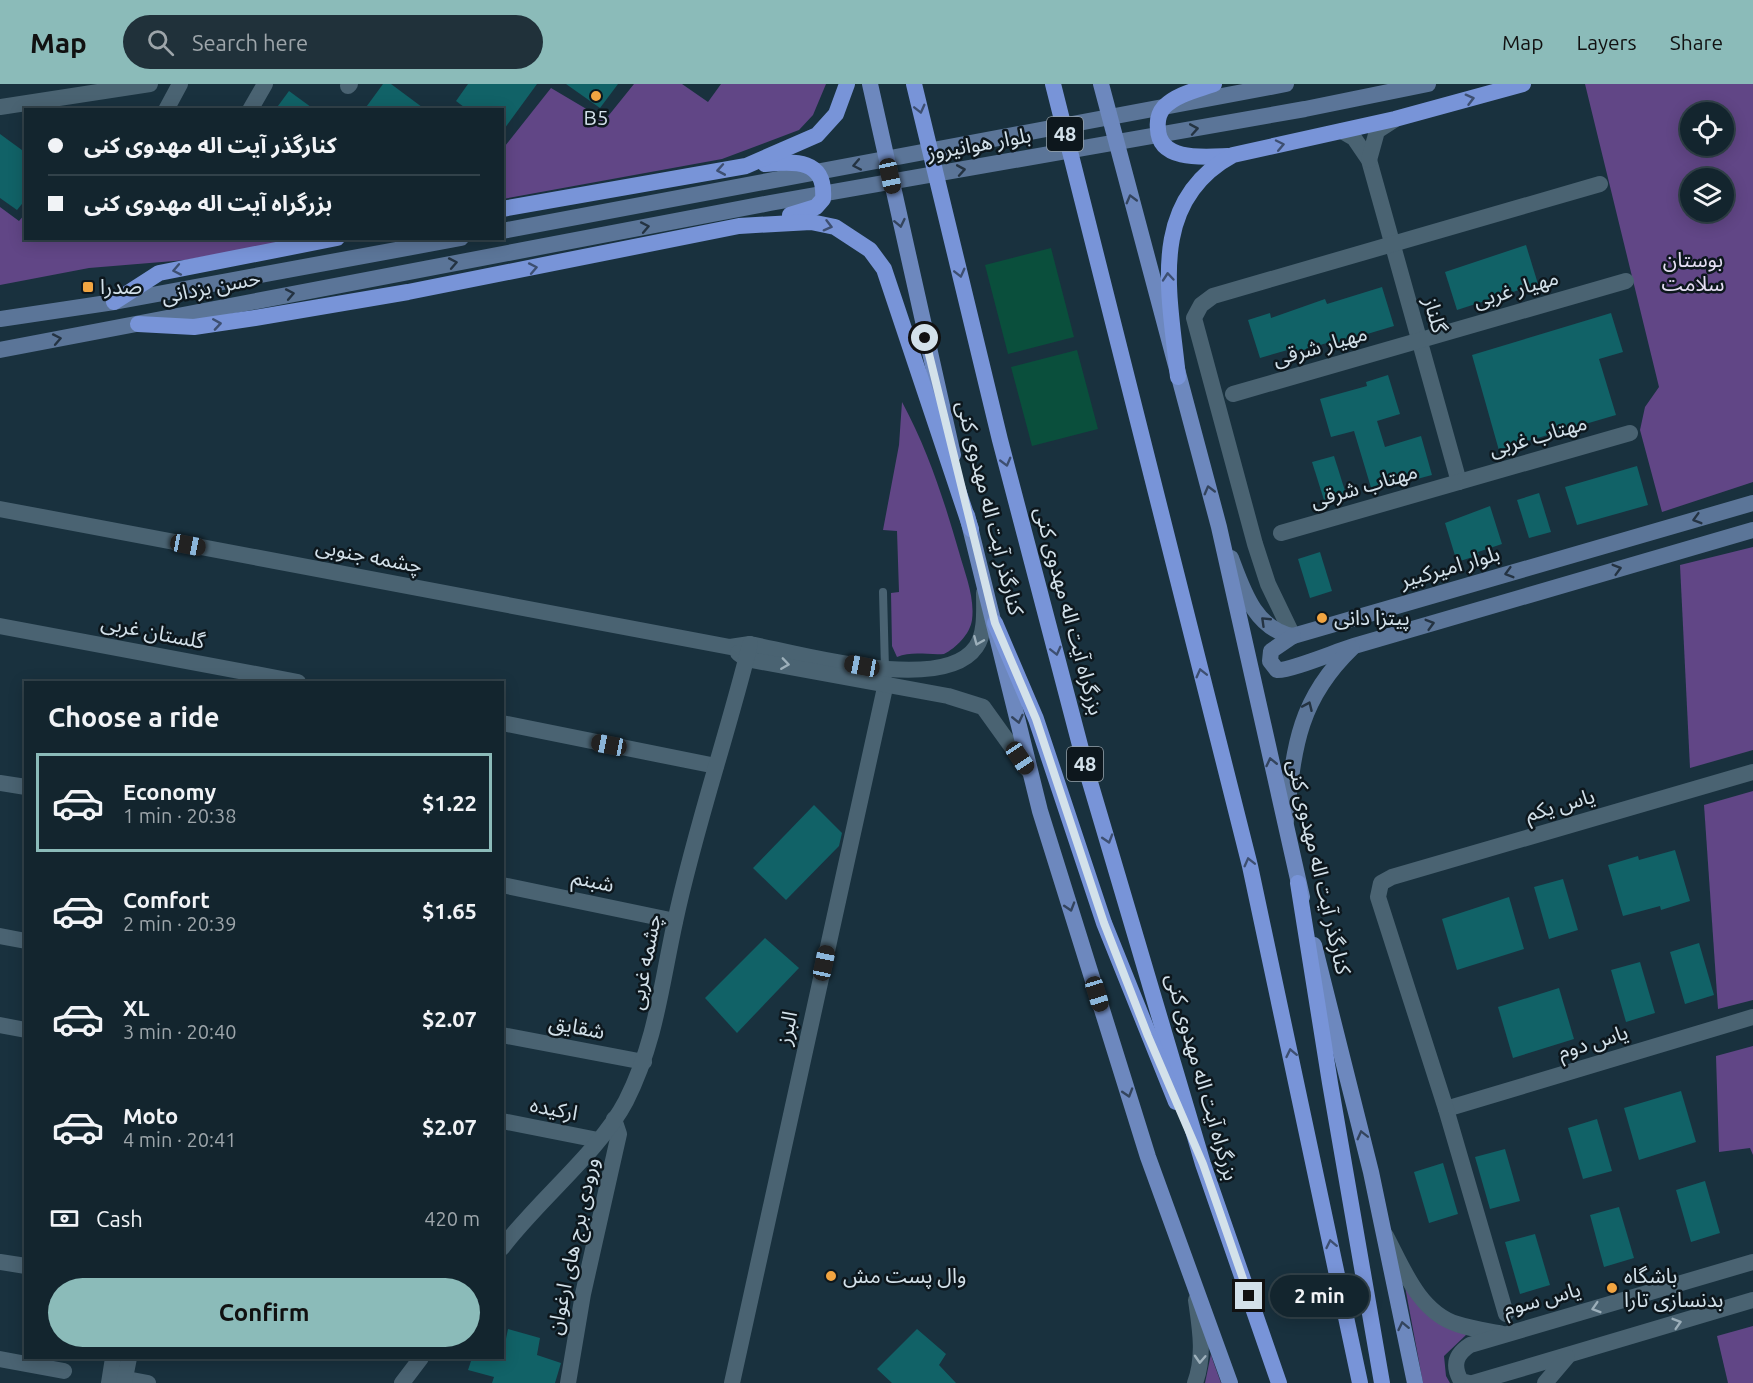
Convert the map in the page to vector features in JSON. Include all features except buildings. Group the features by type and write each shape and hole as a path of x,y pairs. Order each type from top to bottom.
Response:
{"highway":[{"path":"746,166 809,140 823,130 836,114 847,84"},
{"name":"بزرگراه آیت اله مهدوی کنی","path":"914,84 1000,440 1087,772 1203,1164 1279,1383"},
{"name":"48","path":"1053,84 1250,866 1360,1383"},
{"path":"1214,84 1181,95 1164,107 1157,119 1158,134 1164,145 1179,155 1200,158 1233,155 1395,119 1523,84"},
{"path":"1178,377 1167,266 1174,226 1198,182 1212,167 1233,155"},
{"path":"138,324 194,327 419,290 807,211 823,199 821,178 815,170 805,164 790,162 746,166 504,209"},
{"path":"740,226 811,222 835,227 870,250 884,269 899,307 971,529"},
{"path":"114,302 159,273 327,240"},
{"path":"995,623 1036,719 1104,923 1148,1036 1203,1164"},
{"path":"1298,883 1329,1083 1382,1383"}],"main road":[{"name":"کنارگذر آیت اله مهدوی کنی","path":"870,84 971,529 1030,772 1145,1147 1230,1383"},
{"name":"کنارگذر آیت اله مهدوی کنی","path":"1101,84 1219,527 1298,883 1362,1134 1415,1383"},
{"name":"بلوار هوانیروز","path":"504,231 1286,84"},
{"name":"بلوار هوانیروز","path":"396,274 782,201 1305,110 1428,84"},
{"name":"حسن یزدانی","path":"0,319 114,302 451,240"},
{"name":"حسن یزدانی","path":"0,350 396,274"},
{"name":"بلوار امیرکبیر","path":"1293,636 1753,503"},
{"path":"1219,527 1243,588 1258,615 1280,634 1293,636"},
{"path":"1293,636 1271,651 1270,661 1276,670 1287,670 1354,646 1753,530"},
{"path":"1285,825 1292,768 1305,713 1321,681 1354,646"}],"street":[{"path":"0,107 150,84"},
{"path":"167,108 180,84"},
{"path":"251,108 266,84"},
{"path":"85,108 94,93"},
{"path":"1369,160 1377,131 1395,119"},
{"path":"1341,131 1354,138 1369,160"},
{"name":"گلناز","path":"1369,160 1459,482"},
{"path":"1293,636 1268,584 1255,544 1194,318 1201,305 1213,296 1393,246 1600,184"},
{"name":"مهیار غربی","path":"1419,340 1626,281"},
{"name":"مهیار شرقی","path":"1233,394 1419,340"},
{"name":"مهتاب غربی","path":"1459,482 1630,433"},
{"name":"مهتاب شرقی","path":"1281,533 1459,482"},
{"name":"چشمه جنوبی","path":"0,509 748,652 885,676 982,707 1030,772"},
{"name":"چشمه جنوبی","path":"885,676 937,670 965,660 978,645 983,627 985,583"},
{"name":"گلستان غربی","path":"0,626 293,681"},
{"name":"چشمه غربی","path":"504,1246 614,1119 625,1104 644,1062 658,1016 675,921 748,652"},
{"name":"البرز","path":"732,1383 885,676"},
{"path":"504,723 716,766"},
{"name":"یاس یکم","path":"1446,1109 1378,897 1382,883 1392,877 1753,771"},
{"path":"0,783 24,787"},
{"name":"شبنم","path":"504,885 675,921"},
{"path":"0,936 24,941"},
{"name":"یاس دوم","path":"1446,1109 1753,1017"},
{"path":"0,1025 24,1029"},
{"name":"شقایق","path":"504,1035 644,1062"},
{"path":"1446,1109 1506,1314"},
{"name":"ورودی برج های ارغوان","path":"568,1383 583,1294 619,1134 614,1119"},
{"name":"ارکیده","path":"504,1121 598,1140"},
{"name":"یاس سوم","path":"1384,1232 1413,1285 1431,1310 1455,1324 1506,1335 1753,1262"},
{"path":"0,1262 24,1266"},
{"path":"1195,1383 1200,1368 1201,1339 1196,1293"},
{"path":"1506,1335 1470,1345 1460,1351 1456,1361 1456,1372 1461,1381 1471,1383 1520,1371 1753,1300"},
{"path":"1545,1383 1567,1356"},
{"path":"0,1359 64,1371"},
{"path":"113,1359 117,1380"},
{"path":"117,1380 128,1359"},
{"path":"402,1383 420,1359"},
{"path":"1505,1383 1520,1371"},
{"path":"117,1380 148,1383"}],"lane":[{"path":"883,592 885,676"}],"green space":[{"path":"634,84 682,84 708,102 721,84 826,84 813,115 799,130 722,159 504,199 504,146 551,88 605,120"},
{"name":"بوستان سلامت","path":"1585,84 1753,84 1753,482 1662,512 1640,430 1645,407 1659,387"},
{"path":"0,207 19,221 24,215 24,240 293,240 186,260 89,268 0,285"},
{"path":"902,402 935,476 971,594 973,611 971,625 958,644 944,654 914,654 897,657 892,646 891,593 899,592 897,531 883,530 899,445"},
{"path":"1753,547 1753,750 1690,768 1680,565"},
{"path":"1753,791 1753,1000 1718,1009 1704,805"},
{"path":"1753,1046 1753,1155 1750,1148 1719,1152 1716,1056"},
{"path":"1403,1276 1467,1334 1444,1356 1446,1376 1450,1383 1423,1383"},
{"path":"1753,1326 1753,1383 1728,1383 1717,1336"},
{"path":"1211,1354 1212,1358 1221,1383 1205,1383"}],"shaded area":[{"path":"1051,248 1074,337 1008,354 985,265"},
{"path":"1077,350 1098,429 1032,446 1011,367"}],"place":[{"name":"B5","path":"596,96"},
{"name":"صدرا","path":"88,287"},
{"name":"پیتزا دانی","path":"1322,618"},
{"name":"وال پست مش","path":"831,1276"},
{"name":"باشگاه بدنسازی تارا","path":"1612,1288"}],"route":[{"path":"925,338 995,623 1036,719 1104,923 1148,1036 1203,1164 1249,1296"}]}
